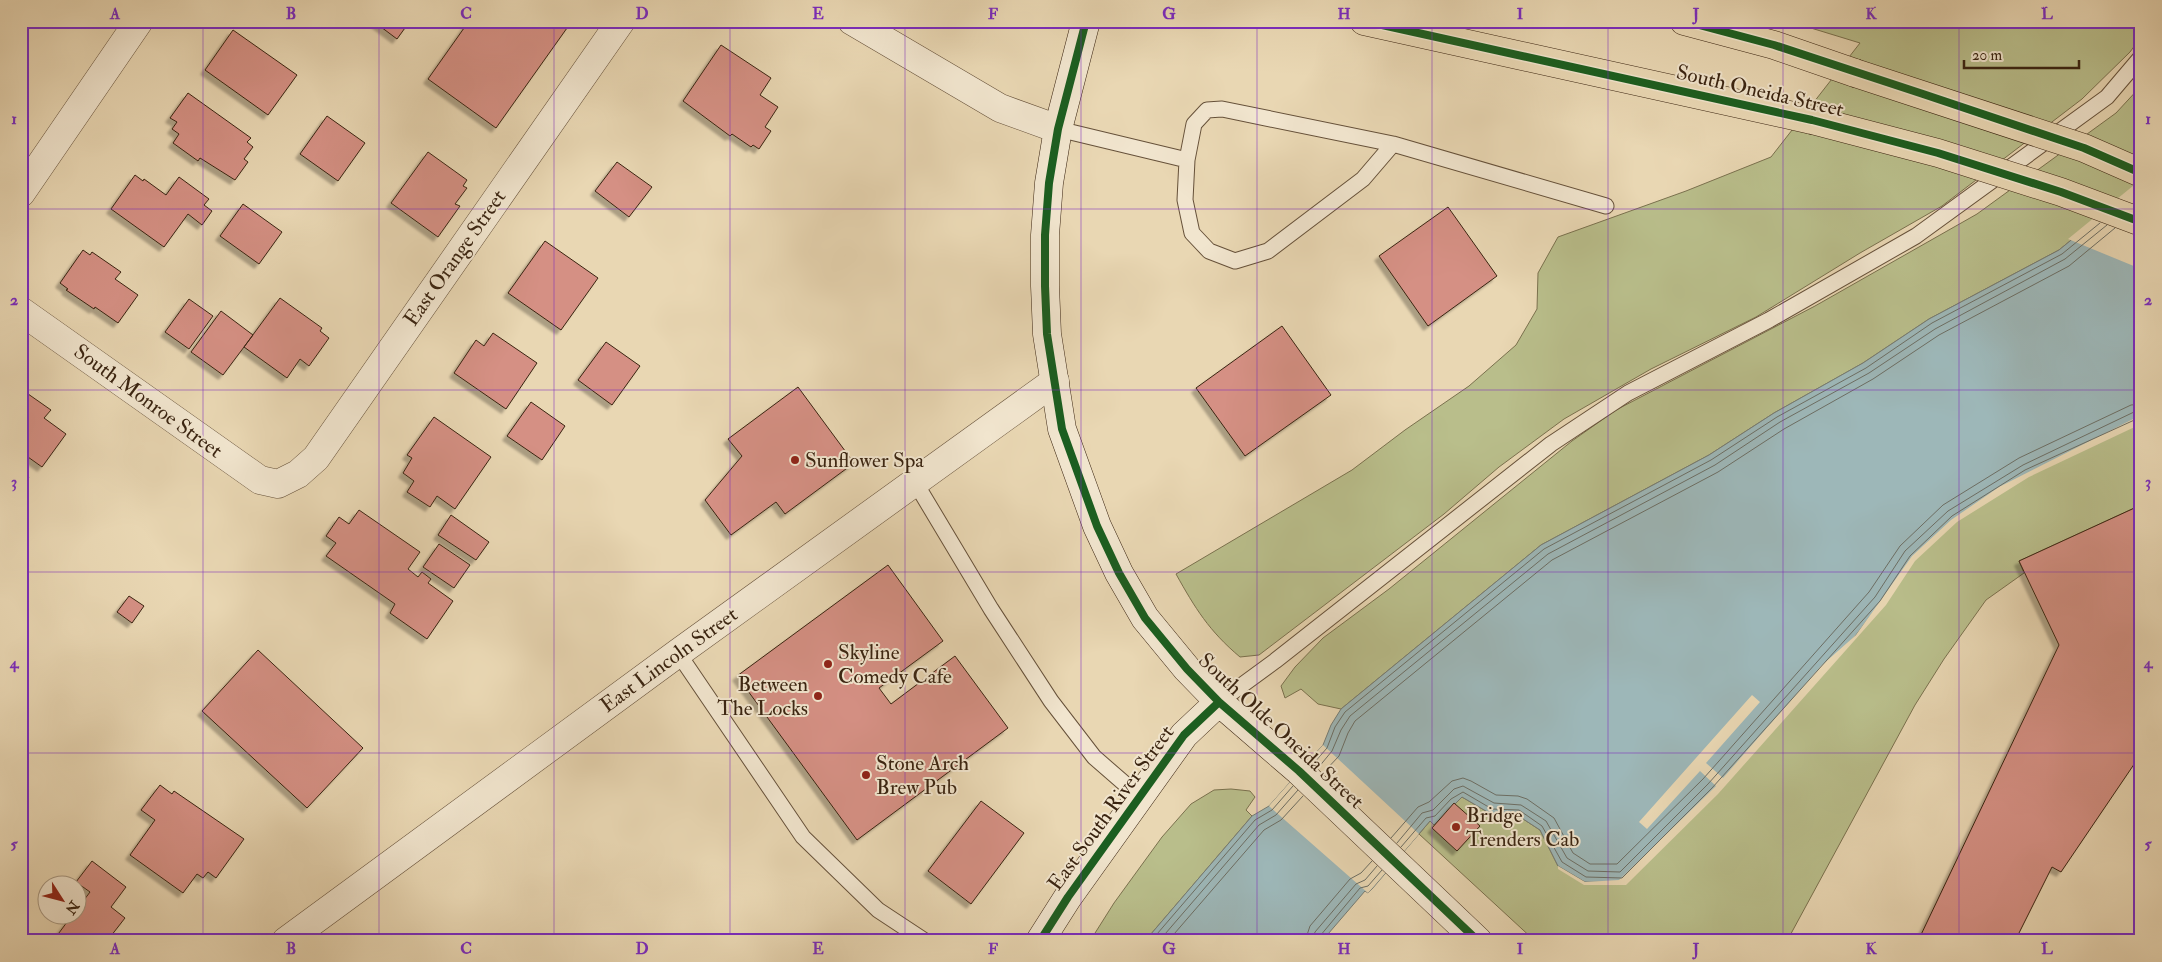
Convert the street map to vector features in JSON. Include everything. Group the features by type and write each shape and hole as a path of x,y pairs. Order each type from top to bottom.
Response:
{"main road":[{"name":"South Oneida Street","path":"1364,21 1812,120 1938,153 2061,192 2141,222"},
{"name":"South Oneida Street","path":"1684,21 1774,45 2084,148 2141,173"}],"street":[{"path":"21,193 140,21"},
{"name":"East Orange Street","path":"278,484 298,474 316,458 621,21"},
{"path":"852,21 1000,108 1058,130"},
{"name":"South Olde Oneida Street","path":"1086,21 1058,130 1049,183 1045,235 1047,334 1062,429 1097,526 1145,618 1188,669 1219,702 1299,772 1478,941"},
{"name":"South Monroe Street","path":"21,311 260,480 278,484"},
{"name":"East Lincoln Street","path":"286,941 678,653 1054,381"},
{"name":"East South River Street","path":"1040,941 1068,897 1184,735 1219,702"}],"lane":[{"path":"1219,702 1283,655 1551,444 1628,393 1769,320 1916,236 2107,97 2141,57"},
{"path":"1393,144 1363,180 1268,250 1235,261 1209,251 1192,233 1185,200 1187,160 1194,124 1206,110 1222,109 1393,144 1606,206"},
{"path":"1058,130 1187,160"},
{"path":"915,482 991,609 1051,701 1094,757 1140,797"},
{"path":"678,653 803,838 878,910 925,941"}],"green space":[{"path":"1788,21 2141,21 2141,37 2130,52 2082,99 1942,206 1860,253 1756,317 1651,369 1564,419 1499,467 1444,514 1259,655 1240,657 1211,628 1176,574 1352,470 1405,430 1469,386 1516,345 1537,309 1538,273 1558,237 1686,191 1771,157 1860,43"},
{"path":"2141,86 2141,183 2059,250 1929,319 1863,363 1774,413 1709,455 1541,545 1341,709 1318,704 1301,689 1285,698 1281,686 1295,667 1323,638 1389,589 1572,441 1616,410 1815,306 1977,214 2116,113"},
{"path":"2141,421 2141,505 2019,561 2024,573 1986,600 1944,659 1915,705 1787,941 1535,941 1419,834 1430,821 1434,825 1462,797 1491,814 1517,815 1540,830 1558,866 1956,520 2028,475"},
{"path":"1214,790 1250,791 1255,797 1246,810 1252,816 1145,941 1090,941 1114,903 1162,837 1191,804"}],"water":[{"path":"2141,183 2141,421 2028,475 1956,520 1913,559 1856,635 1716,792 1624,883 1585,882 1558,866 1540,830 1517,815 1491,814 1462,797 1434,825 1430,821 1372,889 1368,893 1365,891 1322,941 1145,941 1252,816 1269,806 1323,745 1331,725 1341,709 1541,545 1709,455 1774,413 1863,363 1929,319 2059,250"}],"pier":[{"path":"2141,180 2141,269 2068,239 2139,181"},
{"path":"2141,415 2141,424 2029,477 1957,522 1915,561 1886,605 1718,794 1626,885 1584,885 1558,869 1558,866 1585,882 1619,880 1716,786 1700,771 1647,829 1639,822 1752,695 1760,702 1706,763 1723,778 1821,666 1856,635 1912,556 1951,520 1999,487"},
{"path":"1323,745 1419,834 1368,893 1269,806"}],"building":[{"path":"373,21 410,21 397,39"},
{"path":"469,21 572,21 496,128 428,79"},
{"path":"233,30 297,75 268,115 205,70"},
{"path":"721,45 771,78 760,95 778,107 765,127 771,131 759,149 753,145 751,147 732,134 730,136 683,101"},
{"path":"188,93 251,138 247,142 253,147 244,159 248,162 235,180 200,158 198,161 173,143 179,134 172,129 177,122 170,118"},
{"path":"327,116 365,143 338,181 300,154"},
{"path":"428,152 467,180 463,186 467,188 455,204 460,206 438,237 391,203"},
{"path":"617,162 652,187 629,217 595,191"},
{"path":"135,175 143,181 144,179 166,195 179,177 209,199 204,205 212,211 202,225 188,214 164,247 111,209"},
{"path":"243,204 282,232 259,264 220,236"},
{"path":"1448,207 1497,276 1428,326 1379,256"},
{"path":"545,241 598,278 561,330 508,293"},
{"path":"83,250 90,255 92,252 121,272 115,279 138,295 118,323 66,290 68,289 60,283"},
{"path":"280,298 322,328 320,331 329,338 309,366 300,359 287,378 244,347"},
{"path":"189,299 213,316 189,349 165,332"},
{"path":"221,311 253,335 223,375 191,352"},
{"path":"1282,326 1331,395 1245,456 1196,388"},
{"path":"493,333 537,363 506,409 454,373 476,340 484,346"},
{"path":"606,342 640,366 612,405 578,380"},
{"name":"Sunflower Spa","path":"798,387 854,463 785,514 776,502 731,535 705,500 742,456 728,439"},
{"path":"21,389 51,410 44,418 66,434 42,467 21,452"},
{"path":"531,402 565,426 542,460 507,436"},
{"path":"434,417 491,457 455,509 437,496 430,507 407,492 414,481 403,473 412,458 407,455"},
{"path":"21,472 29,477 21,487"},
{"path":"2141,505 2141,754 2061,872 2052,867 2015,941 1918,941 2059,645 2019,561"},
{"path":"359,510 420,552 408,569 418,577 422,572 431,579 428,583 453,601 427,639 390,613 395,604 326,556 336,543 326,536 339,517 349,524"},
{"path":"451,515 489,542 476,560 438,535"},
{"path":"439,544 470,565 454,588 423,567"},
{"name":"Between The Locks","path":"888,565 943,641 879,688 891,704 955,656 1008,728 857,840 737,676"},
{"path":"129,596 144,606 132,623 117,612"},
{"path":"258,650 363,748 307,808 202,711"},
{"path":"160,785 172,794 174,791 244,839 216,878 208,872 203,878 197,874 183,893 130,855 155,820 141,810"},
{"path":"981,801 1024,833 971,904 928,871"},
{"name":"Bridge Trenders Cab","path":"1454,803 1480,826 1457,851 1432,828"},
{"path":"92,861 126,887 111,907 125,918 107,941 53,941 66,924 88,924 88,895 90,892 88,891 88,874 82,874"}],"cycle path":[{"path":"1086,21 1058,129 1049,183 1045,235 1045,286 1047,334 1062,429 1097,526 1119,573 1145,618 1187,669 1219,702 1299,771 1478,941"},
{"path":"1364,21 1812,120 1938,153 2061,192 2141,222"},
{"path":"1684,21 1774,45 1923,94 2084,148 2141,173"},
{"path":"1040,941 1068,897 1184,735 1219,702"}],"place":[{"name":"Sunflower Spa","path":"795,460"},
{"name":"Skyline Comedy Cafe","path":"828,664"},
{"name":"Between The Locks","path":"818,696"},
{"name":"Stone Arch Brew Pub","path":"866,775"},
{"name":"Bridge Trenders Cab","path":"1456,827"}]}
